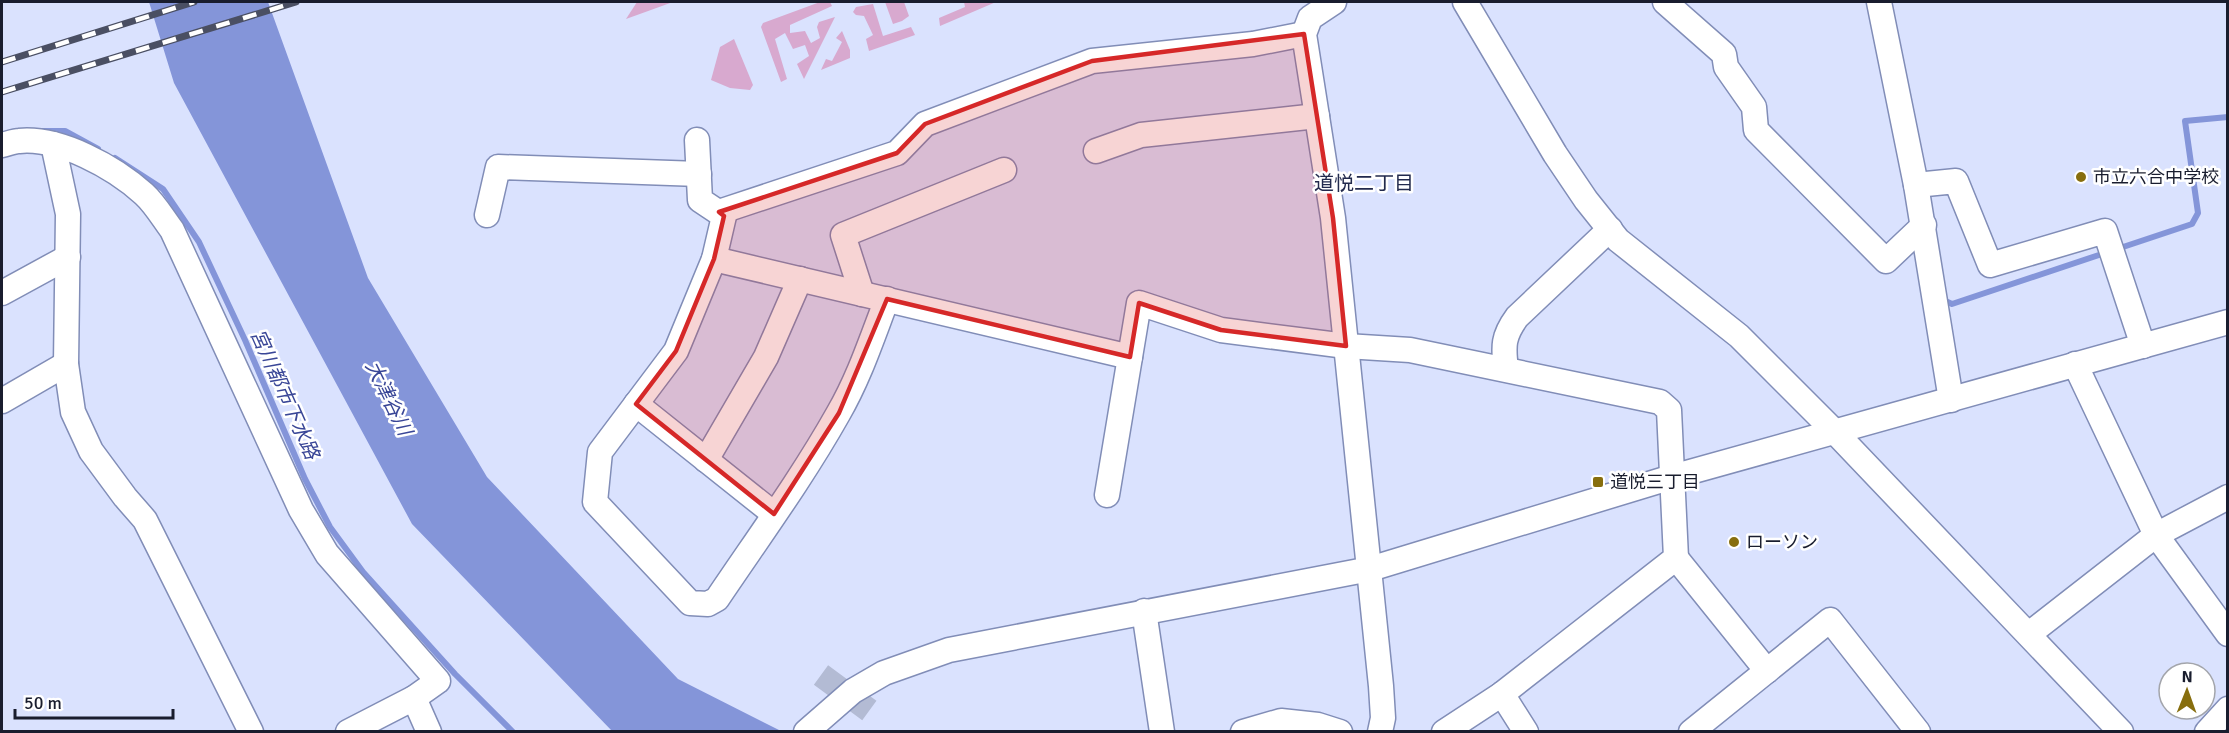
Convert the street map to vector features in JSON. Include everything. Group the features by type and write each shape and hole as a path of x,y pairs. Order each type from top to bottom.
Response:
{"street":[{"path":"1334,2 1311,18 1304,34 1333,218 1382,686 1383,718 1380,732"},
{"path":"1464,2 1555,154 1586,200 1618,240 1739,336 1834,431 2121,732"},
{"path":"1665,2 1724,54 1726,67 1754,107 1756,130 1886,261 1924,225"},
{"path":"1879,2 1917,184 1934,285 1939,336 1951,400"},
{"path":"719,212 897,153 925,124 1092,62 1253,44 1304,34"},
{"path":"1096,151 1141,135 1317,116"},
{"path":"697,140 700,200 724,216 714,259 676,351 600,452 596,502 690,603 708,604 717,599 774,514 839,413 863,362 886,299"},
{"path":"2,145 20,141 54,144 93,160 122,176 146,195 172,230 277,459 306,518 327,554 438,681 414,698 348,732"},
{"path":"54,144 68,214 66,364 72,412 91,451 145,520 251,732"},
{"path":"488,215 498,168 699,174"},
{"path":"862,294 843,235 1004,170"},
{"path":"1917,184 1956,181 1990,265 2105,231 2143,346"},
{"path":"1506,369 1504,347 1508,330 1517,317 1610,229"},
{"path":"2,293 68,257"},
{"path":"714,259 1130,357"},
{"path":"706,460 766,357 800,279"},
{"path":"1107,495 1139,303 1221,330 1346,346 1410,350 1659,402 1669,411 1676,558 1767,671"},
{"path":"809,728 853,691 884,673 949,650 1370,569 1672,477 2228,322"},
{"path":"2,401 66,364"},
{"path":"2075,364 2156,535 2228,634"},
{"path":"636,404 774,514"},
{"path":"2029,634 2156,535 2228,497"},
{"path":"1444,732 1502,694 1676,558"},
{"path":"1144,611 1162,732"},
{"path":"1691,732 1830,620 1917,732"},
{"path":"1502,694 1526,732"},
{"path":"414,698 429,732"},
{"path":"2207,732 2228,709"},
{"path":"1243,732 1281,721 1318,725 1340,732"}],"highlighted area":[{"path":"1304,34 1333,218 1346,346 1221,330 1139,303 1130,357 887,299 839,413 774,514 636,404 676,351 714,259 724,216 719,212 897,153 925,124 1092,61"}],"shaded area":[{"path":"637,2 673,2 626,19"},
{"path":"820,2 830,2 832,6 790,25 790,33 805,31 811,43 820,38 817,27 819,22 835,17 804,79 797,64 809,56 805,45 793,49 785,33 775,39 787,79 781,82 761,27 763,23"},
{"path":"885,2 904,2 909,16 893,24"},
{"path":"964,2 996,2 940,26 939,18 965,7"},
{"path":"873,4 883,36 911,27 915,35 869,51 866,39 873,35 864,16 853,12 856,7"},
{"path":"842,31 850,50 850,58 821,70 826,59 832,61 842,42 836,38"},
{"path":"734,39 753,85 750,90 730,88 711,80 720,47"}],"water":[{"name":"大津谷川","path":"149,2 268,2 368,278 487,477 678,679 781,731 612,731 412,524 174,83"}],"waterway":[{"path":"2117,249 2192,224 2198,213 2185,121 2228,117"},
{"name":"宮川都市下水路","path":"41,131 65,131 98,149"},
{"name":"宮川都市下水路","path":"115,158 163,189 199,242 245,340 305,479 330,527 363,572 455,674 513,732"},
{"path":"1941,299 1952,304 2108,252"}],"tunnel":[{"path":"821,675 870,711"}],"railway":[{"path":"2,62 194,2"},
{"path":"2,92 296,2"}],"place":[{"name":"市立六合中学校","path":"2081,177"},
{"name":"道悦三丁目","path":"1598,482"},
{"name":"ローソン","path":"1734,542"}],"district":[{"name":"道悦二丁目","path":"1364,183"}]}
